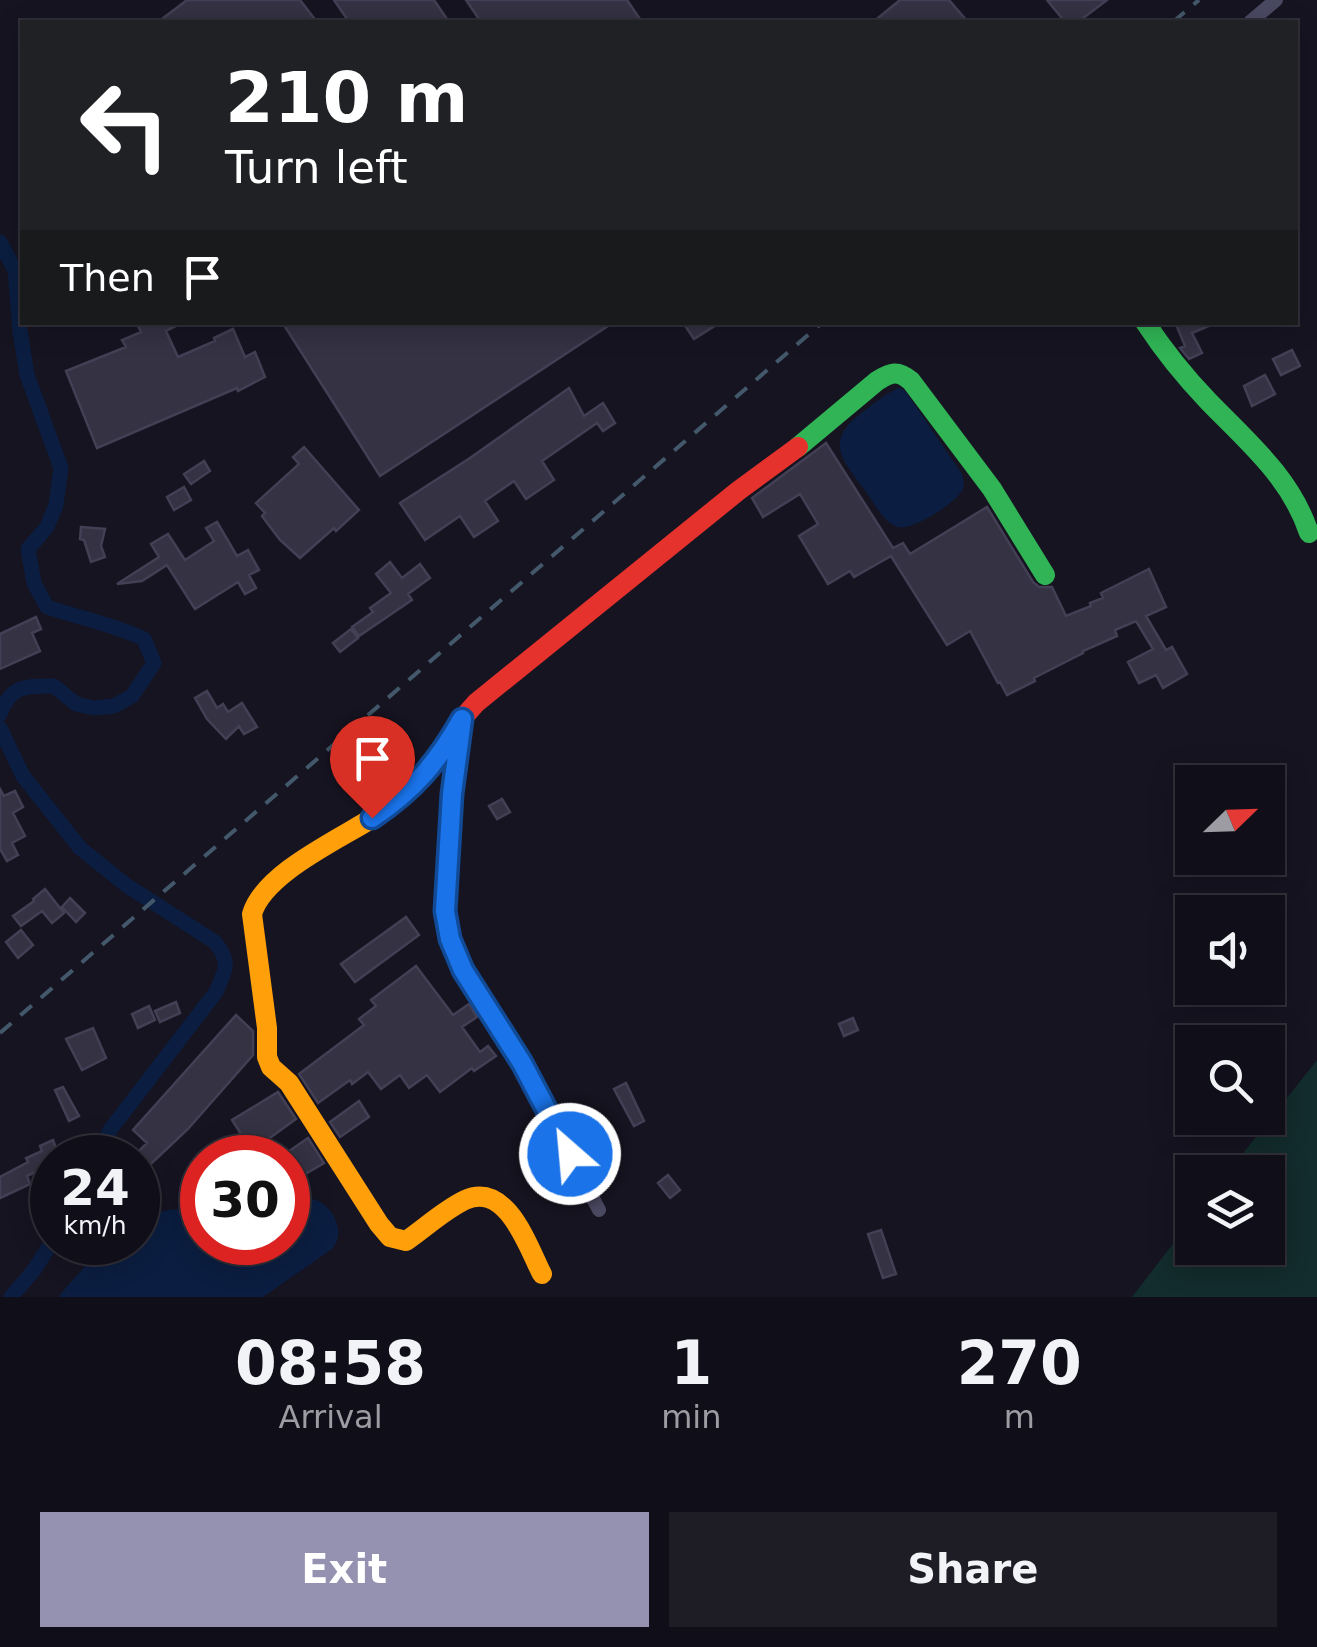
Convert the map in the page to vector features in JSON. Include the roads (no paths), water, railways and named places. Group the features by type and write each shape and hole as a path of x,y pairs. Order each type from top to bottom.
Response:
{"street":[{"path":"1252,20 1276,0"},
{"path":"1147,325 1178,368 1273,469 1298,503 1309,533"},
{"path":"542,1274 508,1212 493,1199 467,1199 406,1240 389,1237 300,1100 271,1067 252,914 256,901 318,848 394,804 430,770 476,703 890,373 901,373 911,381 992,489 1044,575"},
{"path":"462,719 452,794 445,911 450,939 463,970 522,1063 599,1210"}],"water":[{"path":"898,388 908,395 962,474 964,484 959,495 944,508 905,527 893,525 880,512 845,463 840,444 848,425"},
{"path":"310,1201 321,1202 332,1213 338,1235 332,1249 310,1264"},
{"path":"180,1210 180,1265 309,1265 263,1297 58,1297 86,1265 160,1265 160,1213"}],"waterway":[{"path":"0,242 15,270 27,375 61,468 56,505 47,527 28,549 34,583 47,607 144,639 154,663 132,696 114,706 94,708 76,704 54,686 35,686 15,692 0,714"},
{"path":"0,728 23,776 80,848 126,885 215,942 225,961 216,992 108,1135"},
{"path":"11,1297 37,1265"}],"railway":[{"path":"1175,20 1199,0"},
{"path":"0,1033 820,325"}]}
